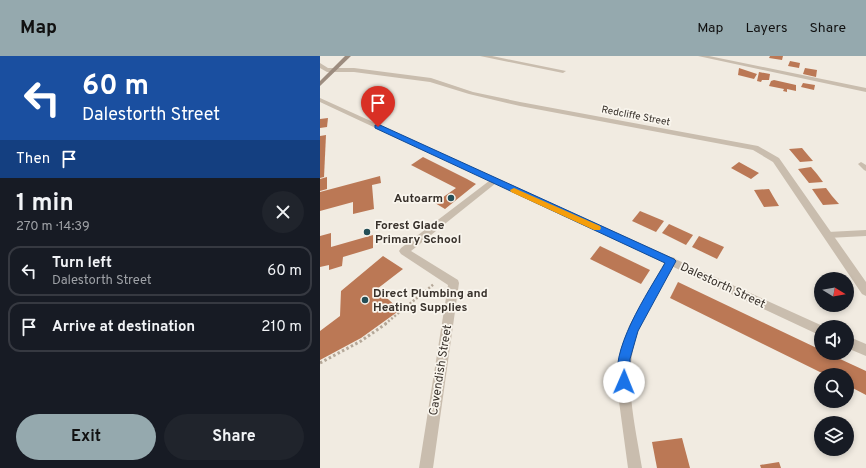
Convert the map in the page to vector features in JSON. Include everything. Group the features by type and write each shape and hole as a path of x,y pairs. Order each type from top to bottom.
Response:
{"main road":[{"path":"320,84 348,56"}],"street":[{"path":"483,56 563,71"},
{"path":"701,56 866,90"},
{"path":"320,65 325,69 333,70"},
{"name":"Redcliffe Street","path":"333,70 354,70 430,80 471,93 520,104 755,148 776,160 866,291"},
{"name":"Dalestorth Street","path":"320,100 493,181 814,327"},
{"name":"Cavendish Street","path":"426,468 454,283 404,251 493,181"},
{"path":"635,468 624,394 624,359 633,330 671,261"},
{"path":"854,345 866,350"}],"lane":[{"path":"828,235 866,233"}],"path":[{"path":"320,363 361,341 382,327 443,277"}],"building":[{"path":"770,56 783,56 782,60 769,58"},
{"path":"790,61 800,63 799,68 788,66"},
{"path":"739,68 757,74 754,79 738,75"},
{"path":"805,68 817,70 816,77 803,74"},
{"path":"759,72 770,74 769,80 762,80 761,82 757,81"},
{"path":"774,80 796,85 796,91 787,89 787,92 783,91 784,89 769,86 771,81"},
{"path":"803,83 815,85 814,90 801,87"},
{"path":"328,118 327,127 320,128 320,119"},
{"path":"326,135 324,177 320,178 320,136"},
{"path":"802,148 813,161 800,162 789,149"},
{"path":"423,157 476,184 445,209 435,203 456,188 411,165"},
{"path":"739,162 759,173 751,179 731,168"},
{"path":"811,167 823,182 809,183 798,169"},
{"path":"380,176 381,183 372,185 374,209 353,214 353,202 320,211 320,192"},
{"path":"327,177 327,189 320,191 320,179"},
{"path":"826,188 839,204 823,205 812,189"},
{"path":"769,189 779,206 764,207 754,190"},
{"path":"640,211 664,221 656,232 632,221"},
{"path":"669,224 693,235 686,245 662,233"},
{"path":"331,233 331,247 373,235 373,248 343,257 342,266 329,270 329,265 320,267 320,236"},
{"path":"699,236 724,247 717,259 692,247"},
{"path":"600,246 650,270 641,284 590,259"},
{"name":"Direct Plumbing and Heating Supplies","path":"383,256 403,269 377,289 400,310 361,338 320,360 320,331 340,316 341,291"},
{"path":"678,282 814,347 814,360 842,360 866,371 866,395 854,389 854,368 814,369 670,298"},
{"path":"682,438 690,468 657,468 652,442"},
{"path":"779,462 781,468 761,468 760,465"}],"slow traffic":[{"path":"514,190 597,228"}],"place":[{"name":"Autoarm","path":"451,198"},
{"name":"Forest Glade Primary School","path":"367,232"},
{"name":"Direct Plumbing and Heating Supplies","path":"365,300"}],"route":[{"path":"378,127 493,181 671,261 633,330 624,359 624,382"}]}
